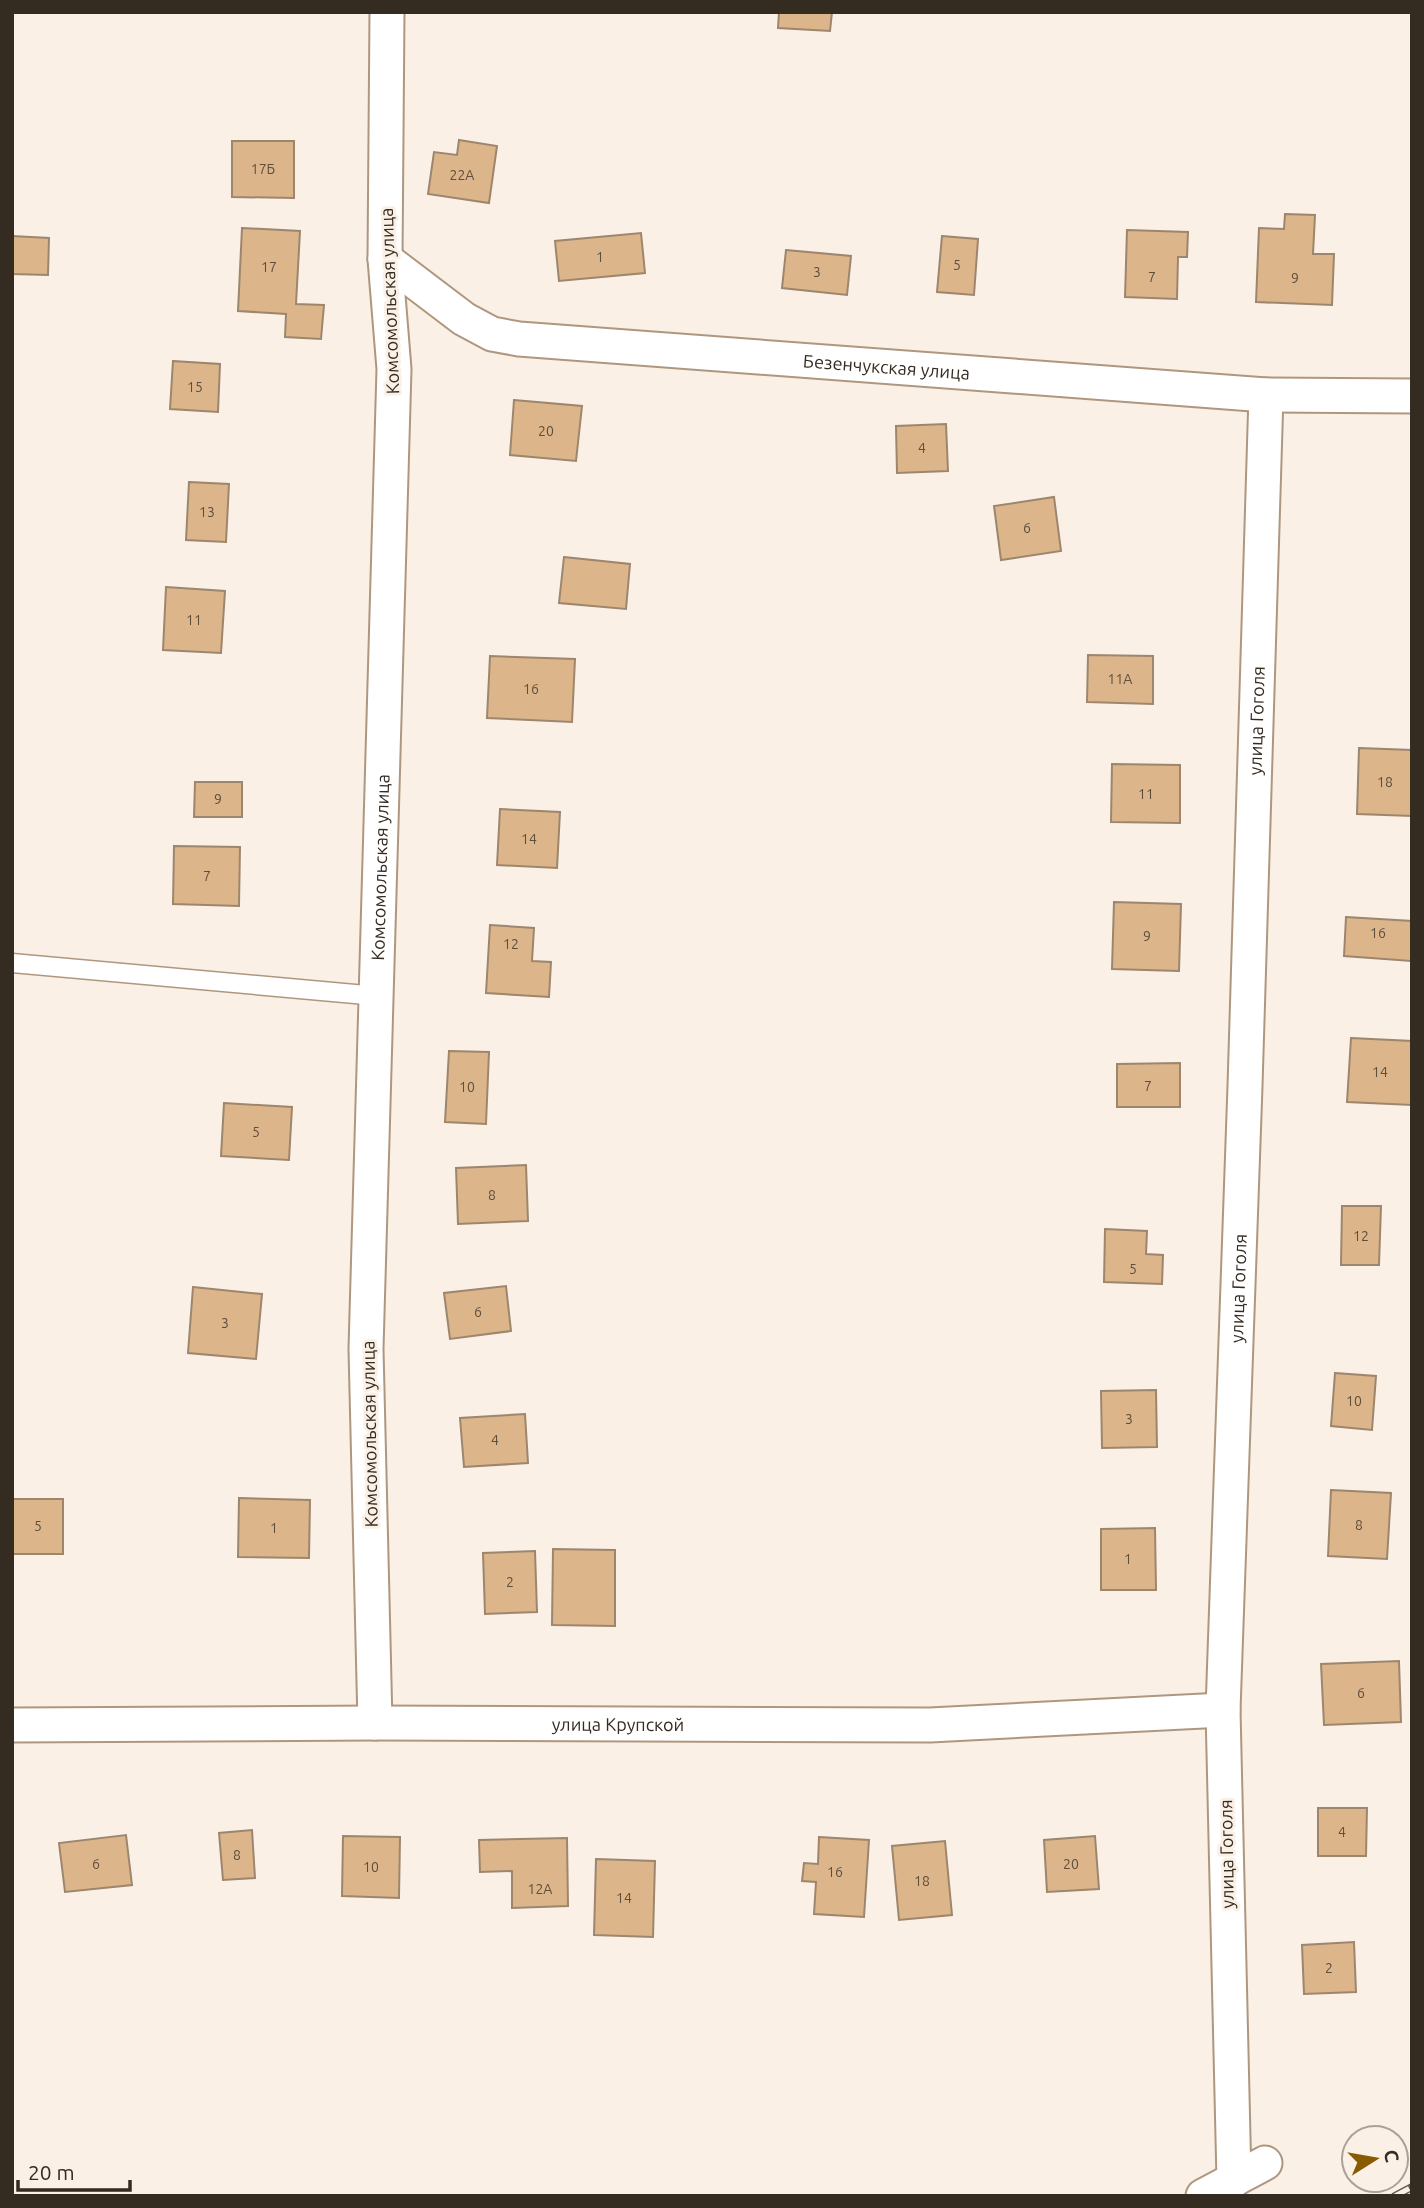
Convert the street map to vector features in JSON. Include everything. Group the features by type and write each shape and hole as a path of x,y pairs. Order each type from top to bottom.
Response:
{"street":[{"name":"Комсомольская улица","path":"375,1723 366,1349 394,369 385,260 387,12"},
{"name":"Безенчукская улица","path":"385,260 464,319 492,334 519,339 1266,395 1412,396"},
{"name":"улица Гоголя","path":"1234,2180 1223,1710 1266,395"},
{"name":"улица Крупской","path":"12,1725 930,1725 1223,1710"},
{"path":"1203,2196 1265,2163"}],"lane":[{"path":"12,963 376,996"}],"building":[{"path":"779,12 832,12 830,31 778,28"},
{"path":"459,140 497,146 489,203 428,194 434,152 457,155"},
{"path":"232,141 294,141 294,198 232,197"},
{"path":"1285,214 1315,215 1313,254 1334,254 1332,305 1256,302 1259,228 1284,229"},
{"path":"242,228 300,231 296,304 324,305 321,339 285,337 286,314 238,311"},
{"path":"1127,230 1188,232 1187,257 1178,257 1177,299 1125,297"},
{"path":"641,233 645,273 559,281 555,241"},
{"path":"12,236 49,238 48,275 12,274"},
{"path":"942,236 978,239 974,295 937,292"},
{"path":"786,250 851,256 847,295 782,288"},
{"path":"173,361 220,364 218,412 170,409"},
{"path":"514,400 582,406 576,461 510,455"},
{"path":"946,424 948,471 897,473 896,426"},
{"path":"189,482 229,484 226,542 186,540"},
{"path":"1054,497 1061,551 1001,560 994,506"},
{"path":"564,557 630,564 626,609 559,603"},
{"path":"166,587 225,591 221,653 163,650"},
{"path":"1088,655 1153,656 1153,704 1087,702"},
{"path":"490,656 575,659 572,722 487,718"},
{"path":"1359,748 1412,750 1412,816 1357,814"},
{"path":"1112,764 1180,765 1180,823 1111,822"},
{"path":"195,782 242,782 242,817 194,817"},
{"path":"500,809 560,812 557,868 497,865"},
{"path":"174,846 240,847 239,906 173,904"},
{"path":"1114,902 1181,904 1179,971 1112,969"},
{"path":"1346,917 1412,921 1411,961 1344,956"},
{"path":"490,925 534,928 532,961 551,962 549,997 486,993"},
{"path":"1351,1038 1412,1041 1412,1105 1347,1102"},
{"path":"449,1051 489,1052 486,1124 445,1122"},
{"path":"1180,1063 1180,1107 1117,1107 1117,1064"},
{"path":"224,1103 292,1107 289,1160 221,1156"},
{"path":"526,1165 528,1221 458,1224 456,1168"},
{"path":"1342,1206 1381,1206 1379,1265 1341,1265"},
{"path":"1105,1229 1147,1231 1146,1254 1163,1255 1162,1284 1104,1282"},
{"path":"506,1286 511,1331 450,1339 444,1293"},
{"path":"193,1287 262,1294 256,1359 188,1353"},
{"path":"1335,1373 1376,1376 1372,1430 1331,1426"},
{"path":"1156,1390 1157,1447 1102,1448 1101,1391"},
{"path":"525,1414 528,1463 464,1467 460,1418"},
{"path":"1331,1490 1391,1493 1387,1559 1328,1556"},
{"path":"239,1498 310,1500 309,1558 238,1557"},
{"path":"12,1499 63,1499 63,1554 12,1554"},
{"path":"1155,1528 1156,1590 1101,1590 1101,1529"},
{"path":"553,1549 615,1550 615,1626 552,1625"},
{"path":"535,1551 537,1612 485,1614 483,1553"},
{"path":"1399,1661 1401,1722 1324,1725 1321,1664"},
{"path":"1318,1808 1367,1808 1366,1856 1318,1856"},
{"path":"252,1830 255,1878 223,1880 219,1833"},
{"path":"126,1835 132,1885 65,1892 59,1843"},
{"path":"343,1836 400,1837 399,1898 342,1896"},
{"path":"1095,1836 1099,1889 1047,1892 1044,1840"},
{"path":"819,1837 869,1840 864,1917 814,1914 816,1882 802,1881 804,1863 818,1864"},
{"path":"567,1838 568,1906 512,1908 512,1871 480,1872 479,1840"},
{"path":"945,1841 952,1915 899,1920 892,1846"},
{"path":"596,1859 655,1861 653,1937 594,1935"},
{"path":"1354,1942 1356,1992 1304,1994 1302,1945"}],"railway":[{"path":"1395,2196 1412,2187"}]}
